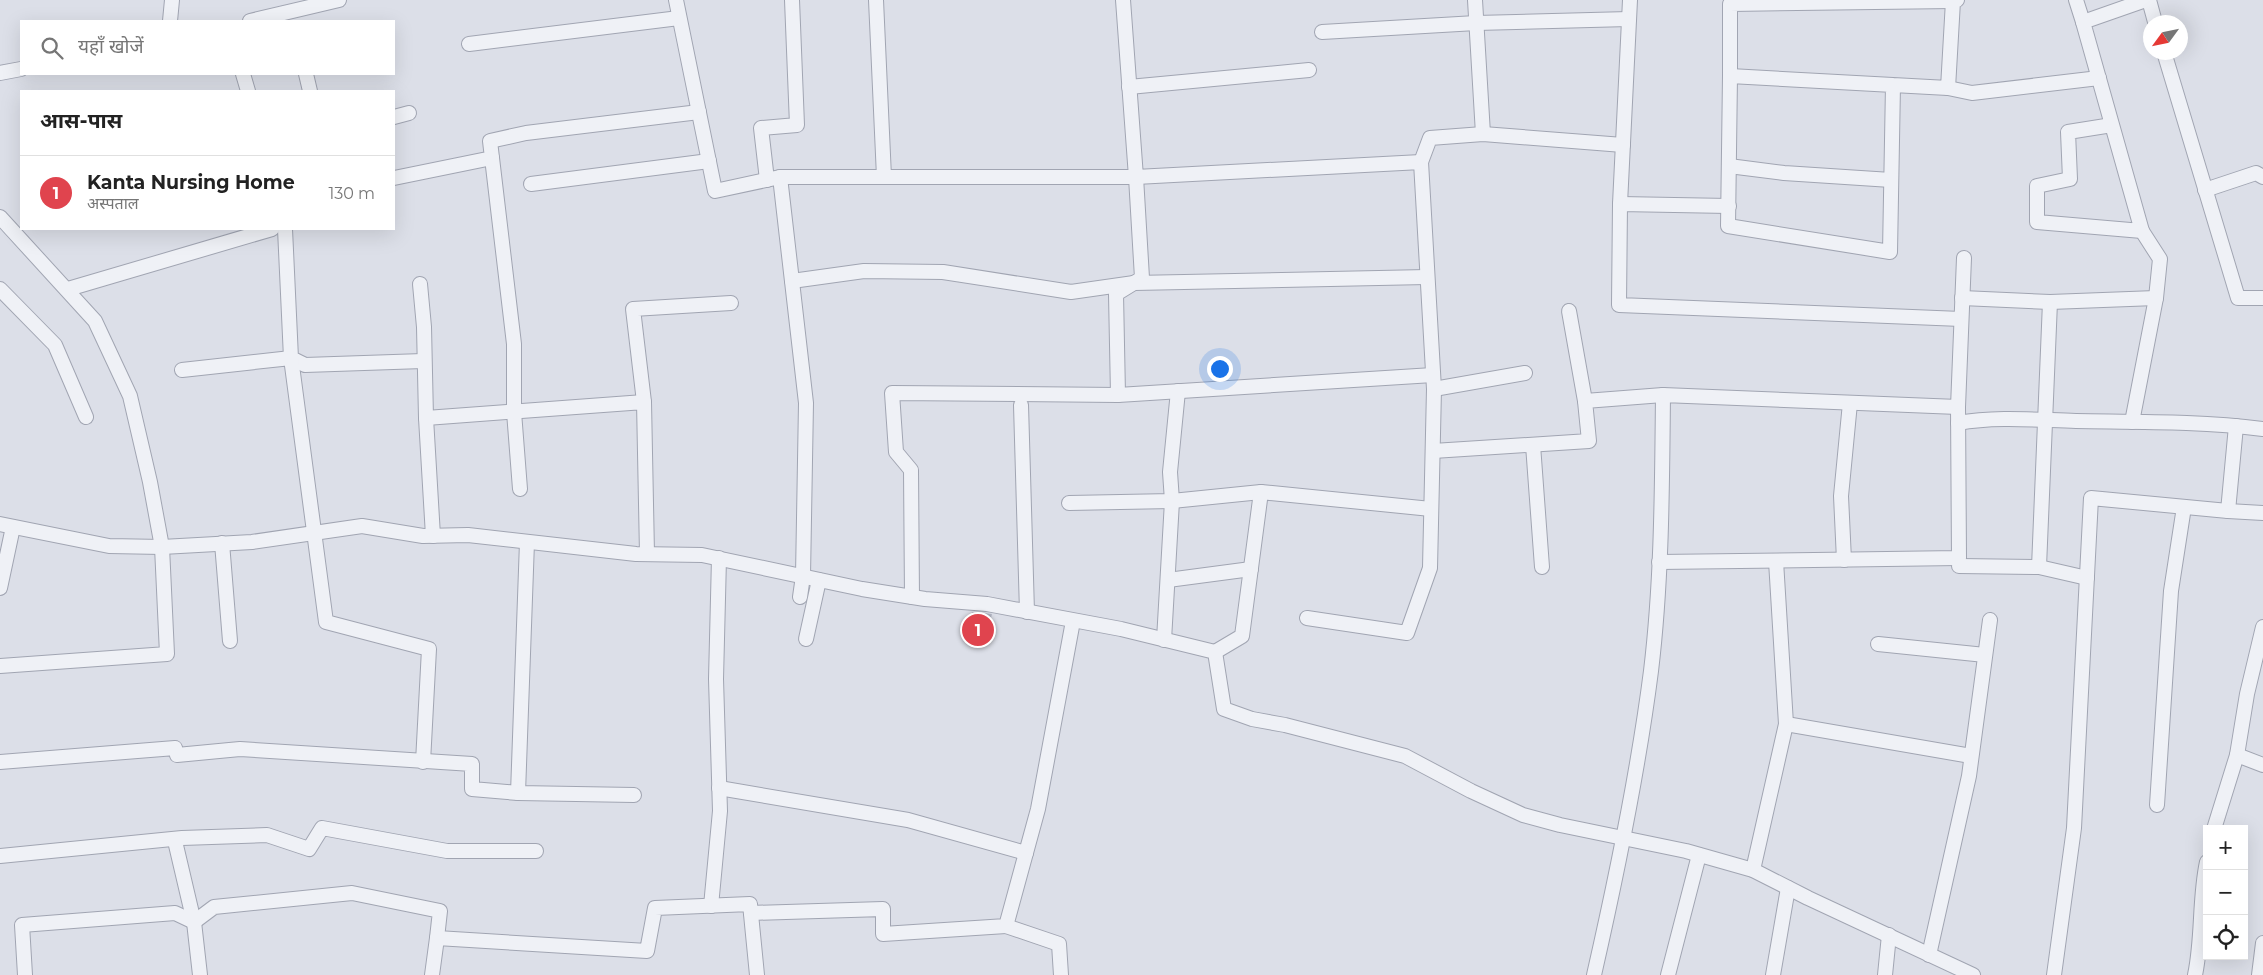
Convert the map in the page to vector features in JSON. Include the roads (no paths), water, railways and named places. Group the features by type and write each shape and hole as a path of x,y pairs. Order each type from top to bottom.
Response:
{"street":[{"path":"170,20 172,0"},
{"path":"676,0 715,191 773,179 1136,177 1421,162"},
{"path":"792,0 797,125 761,128 773,179 792,281 806,403 803,576 800,597"},
{"path":"876,0 884,177"},
{"path":"1118,395 1116,294 1142,278 1123,0"},
{"path":"1475,0 1483,134"},
{"path":"1630,0 1620,204 1619,305 1961,319"},
{"path":"1893,85 1890,252 1728,226 1730,4 1955,0 1948,88"},
{"path":"2076,0 2142,231 2160,259 2156,298 2132,422"},
{"path":"2083,22 2147,0 2152,15"},
{"path":"260,20 291,17 330,1"},
{"path":"469,44 680,18"},
{"path":"1322,32 1476,23 1629,19"},
{"path":"2166,60 2238,298 2263,298"},
{"path":"0,73 20,69"},
{"path":"1129,87 1308,70"},
{"path":"243,75 248,90"},
{"path":"306,75 310,90"},
{"path":"1730,76 1948,88 1972,93 2099,78"},
{"path":"520,489 514,412 514,344 490,141 526,133 699,112"},
{"path":"395,117 409,113"},
{"path":"2112,125 2068,132 2070,179 2037,186 2037,222 2142,231"},
{"path":"1307,618 1407,633 1430,568 1434,389 1421,162 1430,138 1483,134 1623,145"},
{"path":"395,178 492,158"},
{"path":"531,184 709,161"},
{"path":"1729,166 1784,173 1891,180"},
{"path":"2205,190 2256,173 2263,177"},
{"path":"1620,204 1728,206"},
{"path":"0,217 95,320 130,396 150,482 162,547 167,654 0,666"},
{"path":"68,289 269,230"},
{"path":"286,230 291,358 316,533 326,622 429,649 423,762"},
{"path":"1659,562 1959,558 1958,407 1964,258"},
{"path":"792,281 864,271 943,272 1071,292 1134,283 1427,277"},
{"path":"420,284 424,327 423,361 433,536"},
{"path":"0,289 55,344 86,417"},
{"path":"1962,298 2050,302 2156,298"},
{"path":"2039,567 2047,420 2050,302"},
{"path":"647,554 644,402 633,308 731,303"},
{"path":"1433,451 1590,442 1585,401 1569,311"},
{"path":"182,370 291,358 305,365 423,361"},
{"path":"1434,389 1525,373"},
{"path":"912,597 911,470 896,452 892,393 1118,395 1433,374"},
{"path":"1164,640 1172,501 1170,472 1178,391"},
{"path":"1585,401 1663,395 1958,407"},
{"path":"1594,975 1625,839 1651,670 1659,562 1663,395"},
{"path":"426,418 644,402"},
{"path":"1844,560 1841,496 1850,403"},
{"path":"1021,405 1027,612"},
{"path":"1958,423 2047,420 2236,426 2263,429"},
{"path":"2228,512 2236,426"},
{"path":"1533,445 1542,567"},
{"path":"1069,503 1172,501 1261,492 1432,509"},
{"path":"0,588 7,525 109,546 162,547 222,543 362,526 433,536 468,535 647,554 702,554 819,580 912,597 987,604 1121,629 1215,652 1242,636 1261,492"},
{"path":"2054,975 2074,828 2091,498 2228,512 2263,513"},
{"path":"2157,805 2171,591 2184,507"},
{"path":"518,793 527,542"},
{"path":"222,543 230,641"},
{"path":"710,906 720,811 716,678 719,558"},
{"path":"1753,870 1786,724 1776,561"},
{"path":"1959,566 2039,567 2087,578"},
{"path":"1168,580 1250,569"},
{"path":"806,639 819,580"},
{"path":"1929,955 1972,756 1990,620"},
{"path":"1006,926 1038,809 1074,621"},
{"path":"2215,825 2237,755 2247,694 2263,627"},
{"path":"1878,644 1985,656"},
{"path":"1215,652 1224,709 1252,719 1285,725 1405,756 1471,791 1523,815 1699,855 1753,870 1964,973"},
{"path":"1786,724 1972,756"},
{"path":"0,762 175,748 177,755 240,749 472,764 472,789 518,793 634,795"},
{"path":"2237,755 2263,764"},
{"path":"719,788 908,820 1026,853"},
{"path":"0,856 175,840 267,835 309,849 322,828 447,851 536,851"},
{"path":"175,840 194,922 200,975"},
{"path":"1668,975 1699,855"},
{"path":"2195,975 2200,952 2202,887 2205,870"},
{"path":"1773,975 1788,888"},
{"path":"194,922 214,907 352,893 440,911 432,975"},
{"path":"437,938 647,951 655,908 750,904 757,975"},
{"path":"750,913 883,909 882,934 1006,926 1059,944 1061,975"},
{"path":"24,975 22,925 175,912 194,922"},
{"path":"1885,975 1889,935"},
{"path":"2258,975 2263,943"}],"place":[{"name":"Kanta Nursing Home","path":"978,630"}]}
